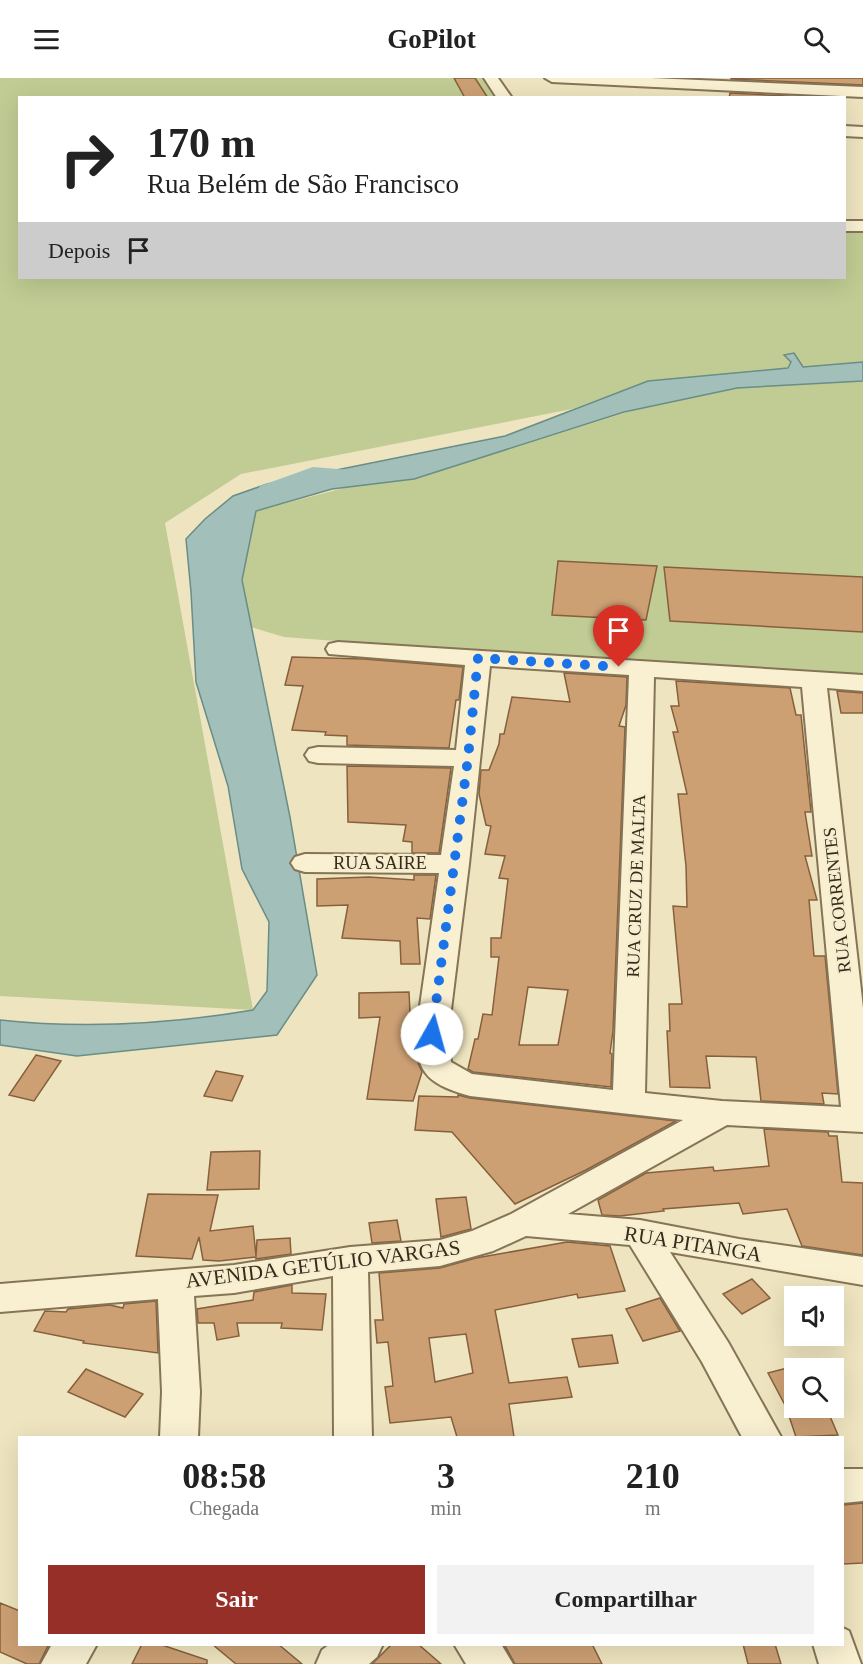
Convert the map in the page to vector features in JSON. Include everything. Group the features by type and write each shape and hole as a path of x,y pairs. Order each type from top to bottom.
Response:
{"street":[{"path":"491,78 504,96"},
{"path":"552,78 774,93 863,92"},
{"path":"846,131 863,132"},
{"path":"846,226 863,226"},
{"path":"338,649 863,683"},
{"path":"478,658 431,1056 436,1067 443,1075 470,1085 722,1113 861,1120"},
{"name":"RUA CRUZ DE MALTA","path":"629,1102 642,669"},
{"name":"RUA CORRENTES","path":"814,681 861,1120"},
{"path":"318,755 468,758"},
{"name":"RUA SAIRE","path":"305,863 455,864"},
{"name":"AVENIDA GETÚLIO VARGAS","path":"0,1298 234,1279 350,1260 440,1253 481,1242 523,1223 722,1113"},
{"name":"RUA PITANGA","path":"523,1223 640,1233 739,1252 863,1270"},
{"path":"640,1233 721,1362 761,1436"},
{"path":"350,1260 353,1436"},
{"path":"176,1283 181,1392 179,1436"},
{"path":"844,1486 863,1485"},
{"path":"62,1664 75,1646"},
{"path":"337,1664 360,1646"},
{"path":"477,1646 492,1664"},
{"path":"835,1646 840,1664"}],"green space":[{"path":"0,78 486,78 499,96 18,96 18,279 846,279 846,226 863,226 863,364 648,381 572,409 241,474 165,523 253,1010 0,996"},
{"path":"863,381 863,681 284,637 251,627 241,580 256,511 348,487 414,479 634,410 737,388"}],"water":[{"path":"794,353 803,367 863,362 863,381 737,388 624,412 414,479 332,489 256,511 242,580 290,817 317,975 277,1035 77,1056 0,1045 0,1020 31,1023 126,1024 190,1019 253,1010 267,991 269,922 242,869 228,786 196,682 186,539 205,519 233,496 267,484 505,436 648,381 788,368 791,362 784,355"}],"building":[{"path":"454,78 475,78 487,96 464,96"},
{"path":"863,78 863,85 731,79"},
{"path":"730,93 788,96 729,96"},
{"path":"558,561 657,566 646,620 552,615"},
{"path":"664,567 863,577 863,632 670,621"},
{"path":"292,657 364,659 463,667 449,748 347,745 347,736 292,730 303,686 285,685"},
{"path":"564,673 627,677 626,705 619,726 625,727 613,1031 610,1053 612,1054 611,1087 473,1072 468,1069 483,1014 492,1015 499,957 491,957 491,938 501,938 508,879 499,878 505,856 485,854 491,826 486,825 479,794 481,770 489,770 499,744 500,734 504,734 512,697 570,702","holes":["528,987 568,990 558,1045 519,1045"]},
{"path":"676,681 790,688 796,715 801,715 811,812 805,812 812,856 805,856 817,900 809,900 814,956 825,956 838,1094 822,1093 824,1104 761,1101 756,1057 706,1056 710,1088 670,1087 667,1031 670,1031 669,1004 682,1004 673,906 687,907 686,866 678,794 687,794 673,732 678,732 671,706 679,706"},
{"path":"837,691 863,693 863,713 841,713"},
{"path":"347,766 451,768 439,853 412,853 412,842 403,841 406,825 348,822"},
{"path":"414,875 436,875 430,919 417,918 420,964 401,964 400,941 342,938 348,905 317,906 317,879 369,877 414,880"},
{"path":"409,992 411,1033 414,1033 417,1060 422,1072 413,1101 367,1099 380,1017 359,1018 359,993"},
{"path":"36,1055 61,1061 34,1101 9,1095"},
{"path":"216,1071 243,1076 232,1101 204,1096"},
{"path":"458,1095 676,1121 586,1170 515,1204 452,1132 415,1130 419,1096 458,1097"},
{"path":"764,1129 828,1132 829,1136 837,1136 842,1182 863,1183 863,1255 802,1246 787,1209 743,1214 739,1203 663,1209 664,1211 620,1216 602,1215 598,1200 646,1173 713,1167 714,1171 769,1166"},
{"path":"260,1151 259,1189 207,1190 211,1152"},
{"path":"148,1194 218,1195 210,1231 253,1226 256,1256 257,1240 290,1238 291,1254 256,1259 256,1257 219,1261 203,1260 199,1237 192,1259 136,1256"},
{"path":"466,1197 471,1229 441,1237 436,1199"},
{"path":"397,1220 401,1241 372,1243 369,1223"},
{"path":"567,1242 610,1246 625,1291 578,1298 577,1294 495,1310 509,1383 567,1377 572,1397 509,1404 514,1436 457,1436 451,1417 390,1423 385,1387 393,1386 388,1342 377,1343 375,1320 383,1320 379,1273 440,1268 476,1258","holes":["466,1334 473,1373 435,1382 429,1338"]},
{"path":"752,1279 770,1298 742,1314 723,1294"},
{"path":"292,1285 292,1293 326,1294 322,1330 281,1328 282,1323 237,1323 239,1336 217,1340 214,1323 198,1323 197,1309 253,1300 254,1292"},
{"path":"660,1298 680,1331 643,1341 626,1309"},
{"path":"156,1301 158,1353 83,1343 84,1341 34,1331 45,1311 66,1312 68,1309 110,1305 123,1308 124,1304"},
{"path":"612,1335 618,1363 579,1367 572,1339"},
{"path":"86,1369 143,1394 125,1417 68,1392"},
{"path":"784,1369 784,1403 768,1373"},
{"path":"790,1418 831,1418 838,1435 817,1436 796,1436"},
{"path":"863,1503 863,1563 844,1564 844,1505"},
{"path":"0,1603 18,1610 18,1646 48,1646 39,1664 27,1664 0,1652"},
{"path":"141,1646 165,1646 207,1660 207,1664 132,1664"},
{"path":"214,1646 280,1646 302,1664 236,1664"},
{"path":"390,1646 420,1646 441,1664 372,1664"},
{"path":"505,1646 593,1646 602,1664 515,1664"},
{"path":"744,1646 776,1646 781,1664 748,1664"}],"waterway":[{"path":"267,490 313,473 355,475"}],"route":[{"path":"432,1034 468,758 478,658 619,667"}]}
